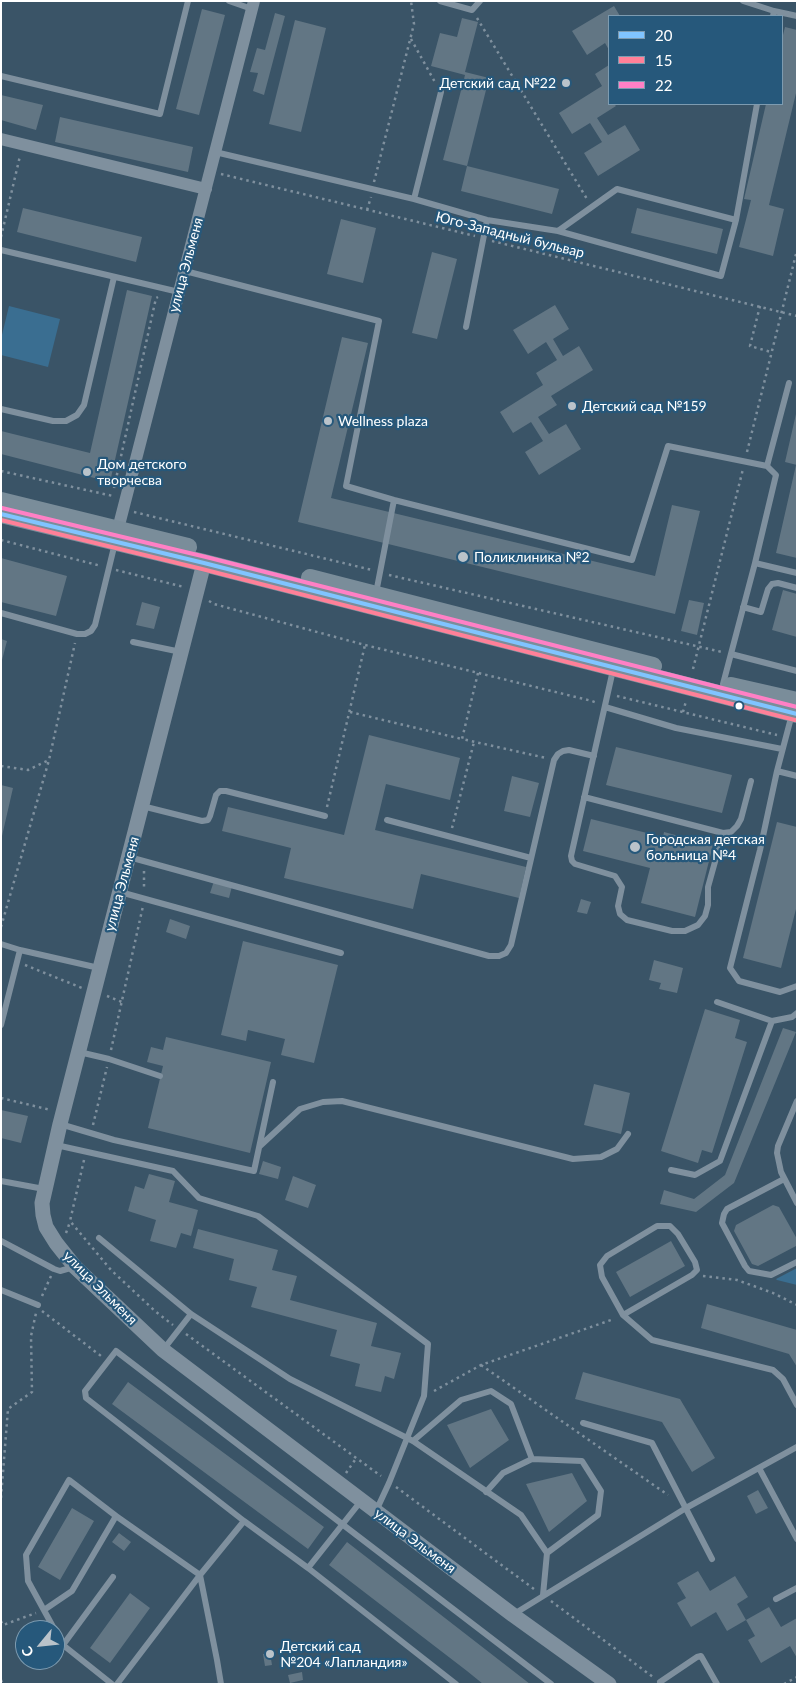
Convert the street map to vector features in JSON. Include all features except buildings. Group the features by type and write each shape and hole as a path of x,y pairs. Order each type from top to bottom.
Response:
{"main road":[{"path":"1,501 204,563 374,601"},
{"path":"1,514 117,536 795,708"}],"street":[{"name":"улица Эльменя","path":"117,536 253,5"},
{"path":"1,139 206,189"},
{"name":"улица Эльменя","path":"204,563 61,1118 44,1189 42,1215 46,1226 61,1250 75,1267 163,1350 513,1615 609,1684"}],"lane":[{"path":"1,76 160,114 188,1"},
{"path":"228,1 253,5"},
{"path":"440,1 472,10 480,1"},
{"path":"743,1 753,2 774,14 797,16"},
{"path":"414,199 441,92"},
{"path":"215,152 414,199 487,220 558,231 721,276 736,220 757,105"},
{"path":"558,231 617,189 736,220"},
{"path":"466,327 487,220"},
{"path":"1,250 179,292"},
{"path":"185,270 379,321 346,486 394,500 632,560 668,446 767,466 776,475 722,689"},
{"path":"1,409 53,421 66,421 77,415 84,405 114,276"},
{"path":"767,466 789,383"},
{"path":"374,601 394,500"},
{"path":"1,613 77,634 85,634 91,631 95,625 117,536"},
{"path":"755,563 797,573"},
{"path":"744,607 761,612 768,589 772,584 778,583 797,588"},
{"path":"133,642 182,652"},
{"path":"731,654 797,670"},
{"path":"615,662 571,856 572,861 575,864 615,876 622,887 618,906 620,914 626,920 672,931 685,931 698,925 706,916 708,887 723,833"},
{"path":"605,708 676,728 782,749"},
{"path":"795,708 782,749 760,850 730,968 739,981 780,992 797,986"},
{"path":"129,857 489,956 498,956 506,953 511,945 554,760 562,751 569,750 594,756"},
{"path":"777,770 797,776"},
{"path":"584,797 723,833 730,832 741,819 751,781"},
{"path":"142,806 202,821 208,820 216,795 220,791 226,791 325,816"},
{"path":"387,820 531,858"},
{"path":"120,892 341,953"},
{"path":"1,944 100,968"},
{"path":"1,1025 20,950"},
{"path":"717,1002 772,1021 792,1017 797,1013"},
{"path":"671,1170 695,1175 720,1161 772,1021"},
{"path":"78,1052 109,1059 160,1076"},
{"path":"61,1118 114,1140 254,1171 273,1082"},
{"path":"260,1146 300,1109 324,1102 342,1101 573,1159 601,1158 617,1149 628,1134"},
{"path":"797,1101 778,1146 777,1159 784,1179 797,1203"},
{"path":"55,1145 173,1171 199,1198 258,1216 428,1344 424,1396 390,1482 376,1511"},
{"path":"784,1179 727,1209 722,1218 722,1223 749,1271 766,1275 774,1274 797,1262"},
{"path":"1,1180 44,1189"},
{"path":"623,1315 692,1275 696,1270 695,1262 678,1234 670,1226 657,1226 607,1256 600,1266 602,1277 623,1315 652,1340 773,1370 783,1379 797,1405"},
{"path":"99,1238 191,1314 290,1379 413,1442 521,1515 547,1553 543,1595"},
{"path":"1,1241 54,1269 60,1271 75,1267"},
{"path":"1,1290 38,1305"},
{"path":"163,1350 191,1314"},
{"path":"456,1684 86,1398 86,1391 116,1351 551,1684"},
{"path":"413,1442 461,1400 491,1391 511,1404 532,1459"},
{"path":"583,1423 652,1443 712,1558"},
{"path":"513,1615 686,1508 797,1447"},
{"path":"486,1492 503,1473 532,1459 582,1461 601,1491 598,1515 547,1553"},
{"path":"759,1468 797,1539"},
{"path":"49,1620 28,1581 26,1555 69,1480 116,1516 200,1575 218,1660 221,1684"},
{"path":"308,1568 362,1500"},
{"path":"44,1610 72,1591 116,1516"},
{"path":"116,1684 244,1521"},
{"path":"65,1642 113,1577"},
{"path":"776,1599 797,1588"},
{"path":"65,1647 112,1684"},
{"path":"660,1682 701,1656 717,1684"}],"path":[{"path":"368,210 414,24 411,1"},
{"path":"472,10 592,206"},
{"path":"410,38 441,92"},
{"path":"1,237 23,144"},
{"name":"Юго-Западный бульвар","path":"218,173 797,316"},
{"path":"760,306 750,346 772,352"},
{"path":"1,471 113,495 116,499"},
{"path":"131,511 380,572 731,654"},
{"path":"1,540 185,587 190,593"},
{"path":"207,600 214,604 365,645 592,701 605,708"},
{"path":"1,926 49,760 77,634"},
{"path":"325,816 365,645"},
{"path":"462,739 478,673"},
{"path":"608,694 786,737"},
{"path":"683,712 688,694"},
{"path":"350,712 554,760"},
{"path":"450,836 474,742"},
{"path":"1,766 28,770 49,760"},
{"path":"17,962 88,990"},
{"path":"100,994 122,1002"},
{"path":"1,1098 61,1118"},
{"path":"61,1250 70,1221"},
{"path":"1,1498 8,1409 32,1392 31,1336 38,1305 54,1269"},
{"path":"692,1275 736,1280 773,1293 797,1305"},
{"path":"38,1305 44,1314 108,1362"},
{"path":"424,1396 481,1365 623,1315"},
{"path":"481,1365 671,1497"},
{"path":"345,1474 357,1457"},
{"path":"543,1595 660,1682"},
{"path":"1,1621 3,1625 44,1610"},
{"path":"784,1684 797,1677"},
{"path":"1,1680 3,1684"}],"shaded area":[{"path":"9,306 60,319 48,367 1,355 1,339"},
{"path":"797,1268 797,1285 776,1279"}],"transit line":[{"name":"22","path":"2,508 206,557 797,707"},
{"name":"20","path":"1,514 204,563 797,714"},
{"name":"15","path":"1,520 202,569 795,720"}],"place":[{"name":"Детский сад №22","path":"566,83"},
{"name":"Детский сад №159","path":"572,406"},
{"name":"Wellness plaza","path":"328,421"},
{"name":"Дом детского творчесва","path":"87,472"},
{"name":"Поликлиника №2","path":"463,557"},
{"name":"Городская детская больница №4","path":"635,847"},
{"name":"Детский сад №204 «Лапландия»","path":"270,1654"}]}
